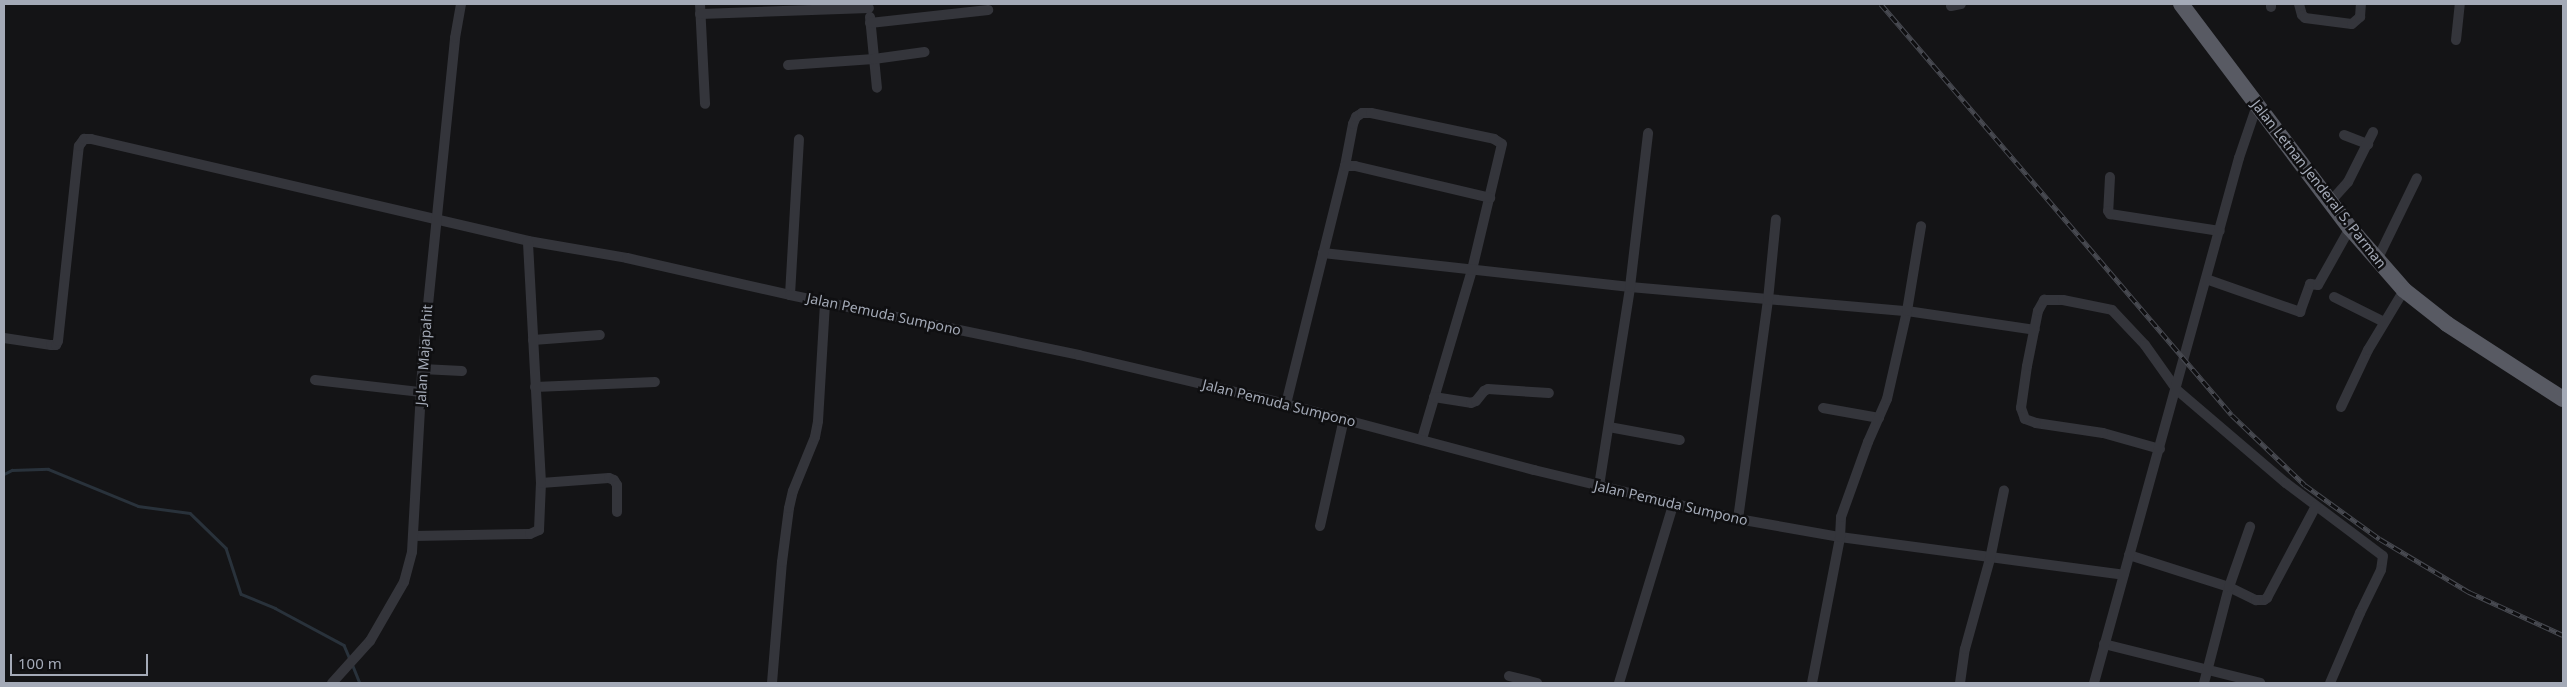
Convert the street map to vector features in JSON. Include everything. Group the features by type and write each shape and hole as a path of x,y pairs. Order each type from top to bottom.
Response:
{"highway":[{"name":"Jalan Letnan Jenderal S. Parman","path":"2181,4 2350,228 2404,290 2447,324 2563,399"}],"street":[{"name":"Jalan Majapahit","path":"332,683 370,641 404,582 413,536 422,369 455,38 461,4"},
{"path":"2299,4 2302,15 2305,18 2352,24 2360,17 2361,4"},
{"path":"2456,40 2460,4"},
{"path":"705,104 700,9 869,6 877,88"},
{"path":"870,23 988,10"},
{"path":"788,65 874,59 925,52"},
{"path":"2094,683 2239,158 2257,105"},
{"path":"1286,404 1356,116 1362,113 1371,113 1494,138 1501,142 1502,147 1490,198 1472,270 1422,439"},
{"path":"2330,202 2348,182 2373,132"},
{"path":"1599,486 1630,287 1648,133"},
{"path":"2344,135 2368,144"},
{"name":"Jalan Pemuda Sumpono","path":"4,338 51,345 56,345 58,341 79,146 84,139 91,138 528,241 627,258 790,295 1079,355 1286,404 1673,505 1738,519 1840,537 2123,575"},
{"path":"790,295 799,139"},
{"path":"1345,166 1355,166 1490,198"},
{"path":"2110,177 2110,214 2220,231"},
{"path":"2377,260 2417,178"},
{"path":"1738,519 1768,300 1776,219"},
{"path":"1812,683 1840,537 1841,517 1868,442 1887,400 1906,311 1921,226"},
{"path":"2206,278 2300,312 2310,284 2318,284 2350,228"},
{"path":"413,536 534,533 540,530 540,484 528,241"},
{"path":"1323,252 1630,287 1906,311 2035,330"},
{"path":"2341,407 2384,322 2404,290"},
{"path":"2334,297 2384,322"},
{"path":"2160,449 2103,432 2036,423 2025,419 2021,408 2035,330 2040,306 2047,299 2105,307 2112,310 2128,325 2176,390 2316,506 2380,553 2384,559 2381,570 2330,683"},
{"path":"772,683 782,562 793,491 815,437 818,421 824,302"},
{"path":"533,340 600,335"},
{"path":"422,369 462,371"},
{"path":"314,380 421,392"},
{"path":"534,387 655,382"},
{"path":"1434,397 1473,402 1488,389 1549,393"},
{"path":"1823,408 1880,418"},
{"path":"1320,526 1344,419"},
{"path":"1609,427 1680,440"},
{"path":"540,484 609,478 614,480 617,485 617,512"},
{"path":"1960,683 1965,649 1990,558 2004,490"},
{"path":"1619,683 1673,505"},
{"path":"2129,555 2229,587 2256,600 2267,598 2316,506"},
{"path":"2204,683 2229,587 2250,527"},
{"path":"2104,644 2260,683"},
{"path":"1510,676 1537,683"}],"waterway":[{"path":"4,474 12,470 48,469 138,506 190,513 226,548 241,594 275,608 344,645 350,659"},
{"path":"353,666 360,683"}],"railway":[{"path":"1881,4 2232,415 2305,485 2380,539 2469,592 2563,635"}]}
